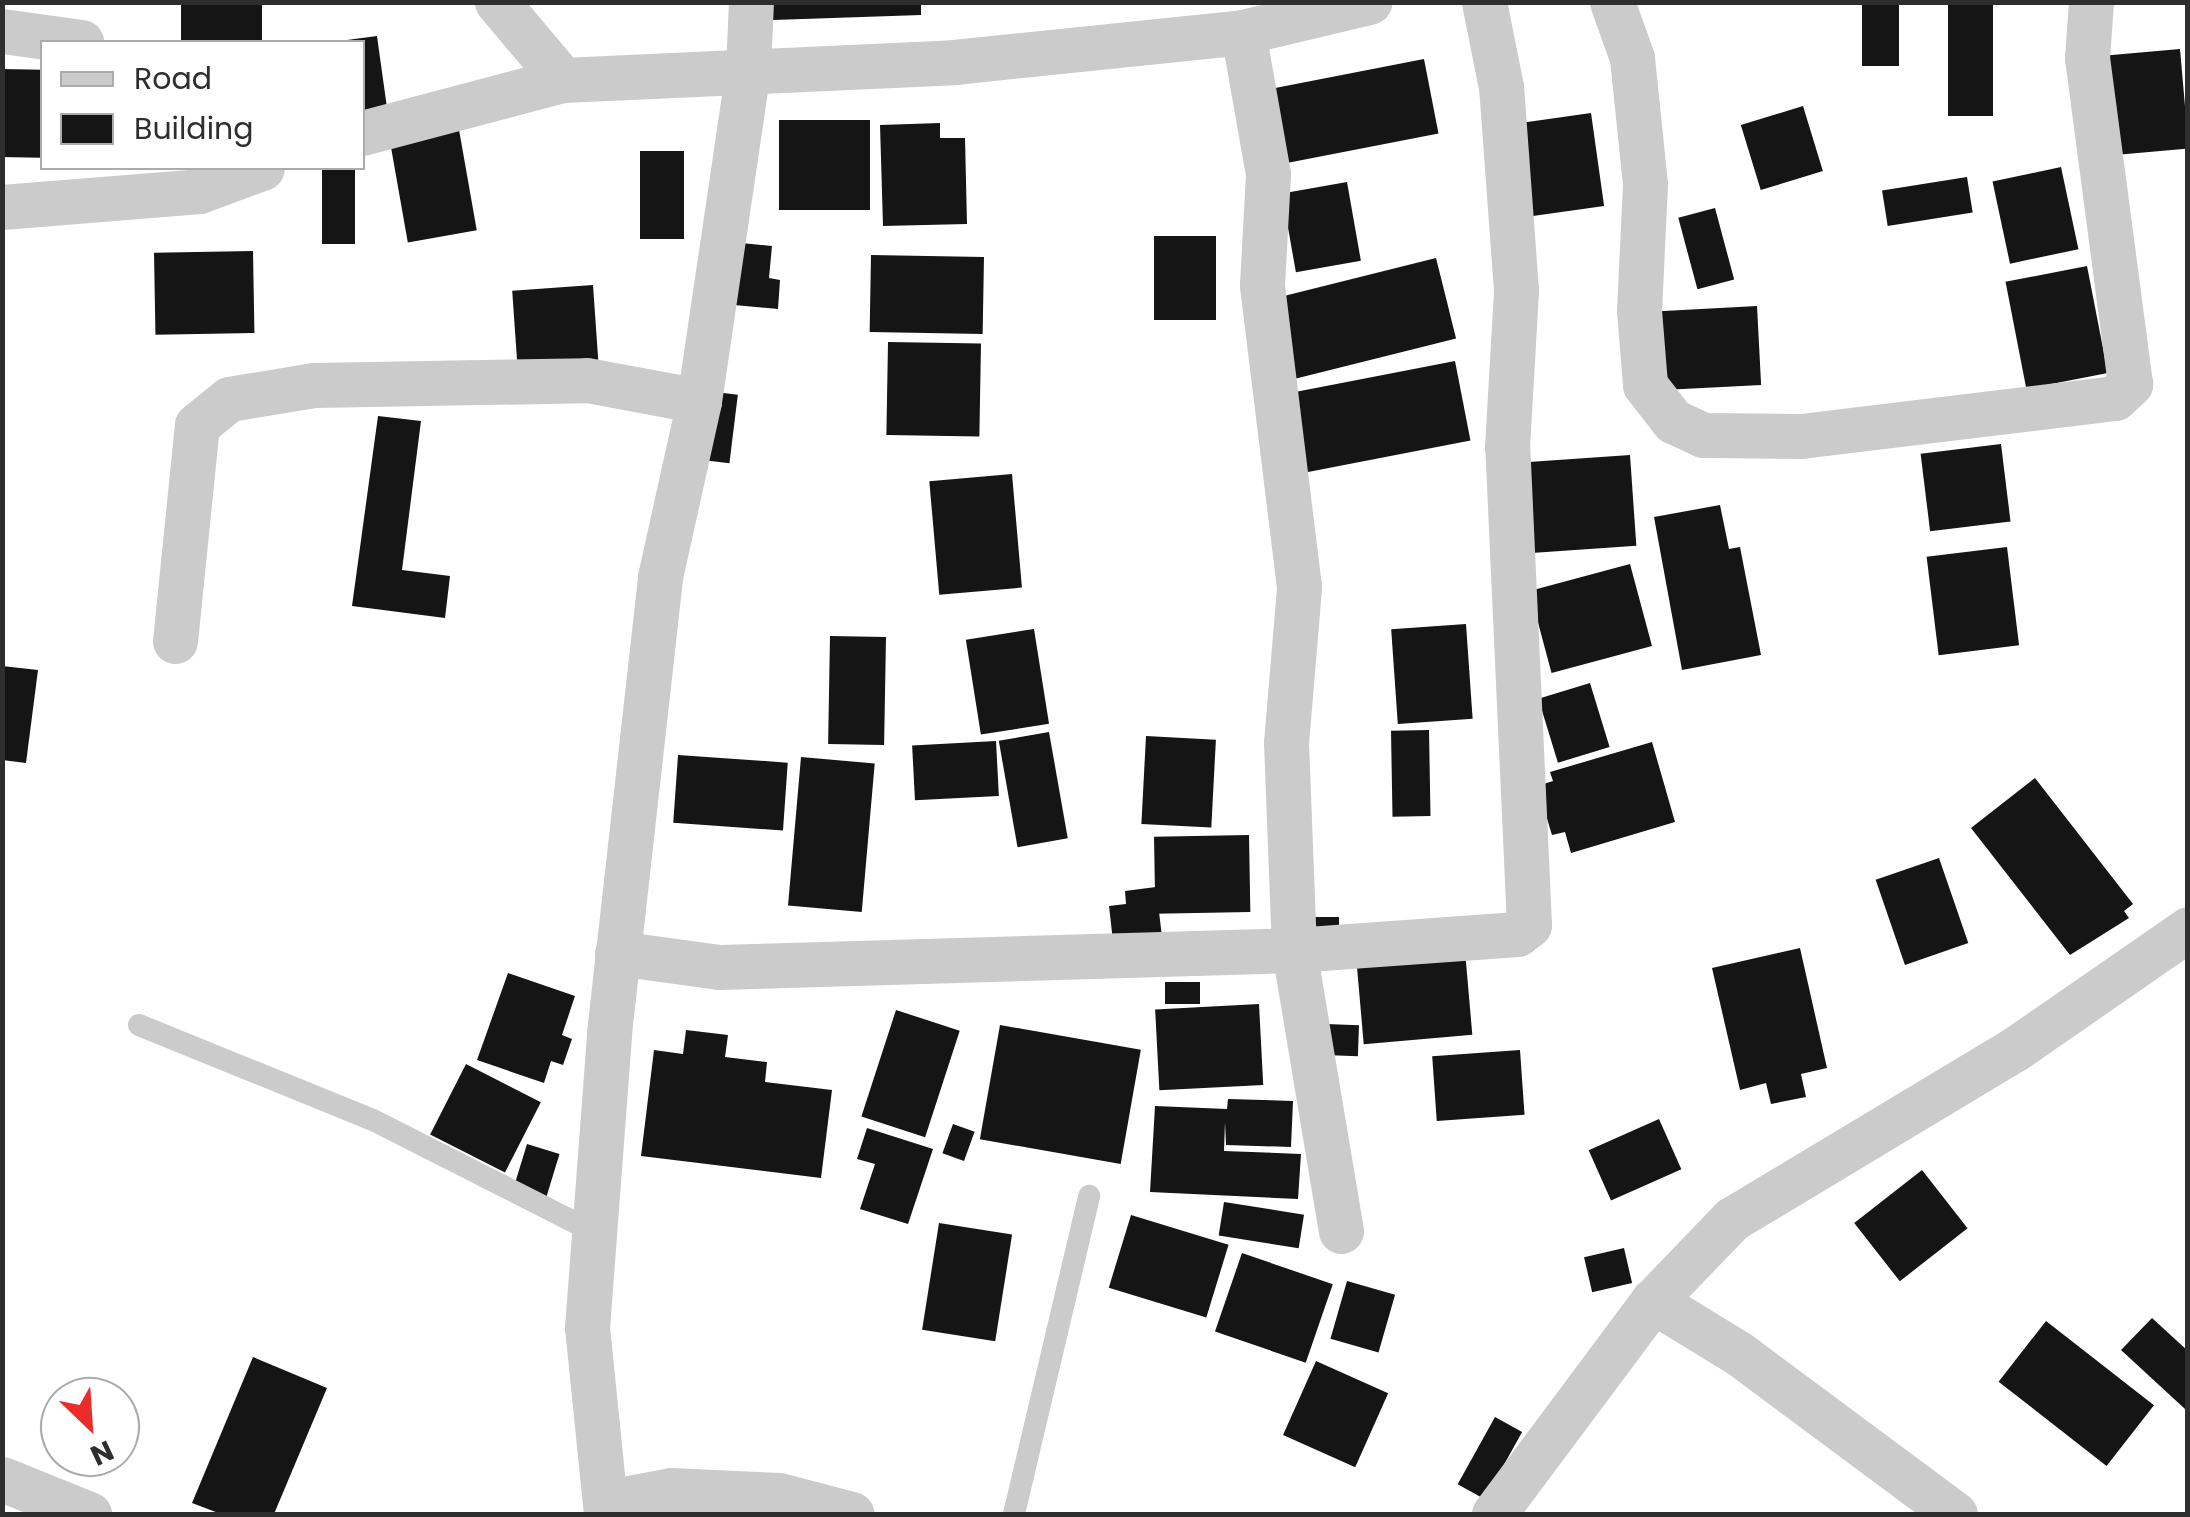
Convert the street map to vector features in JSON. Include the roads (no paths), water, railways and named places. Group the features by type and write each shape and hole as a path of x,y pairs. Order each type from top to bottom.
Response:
{"street":[{"path":"497,2 562,80"},
{"path":"751,2 748,70 698,401 660,577 617,953 586,1328 606,1508 671,1490 779,1495 852,1514"},
{"path":"365,131 562,80 748,70 865,70 1243,32 1369,2"},
{"path":"617,953 720,967 1294,950 1517,934 1529,925 1508,447 1516,290 1500,87 1484,2"},
{"path":"1612,2 1632,58 1645,184 1638,310 1644,385 1673,421 1702,435 1801,436 2114,398 2130,384 2088,58 2091,2"},
{"path":"2,31 67,40"},
{"path":"1243,32 1268,174 1262,285 1299,586 1286,742 1294,950 1341,1231"},
{"path":"2,207 250,170"},
{"path":"175,641 198,425 230,399 314,385 586,380 698,401"},
{"path":"1494,1514 1653,1301 1732,1219 2015,1050 2188,928"},
{"path":"1653,1301 1738,1353 1955,1514"},
{"path":"2,1479 88,1514"}],"lane":[{"path":"139,1025 374,1120 596,1233"},
{"path":"1014,1514 1088,1196"}]}
